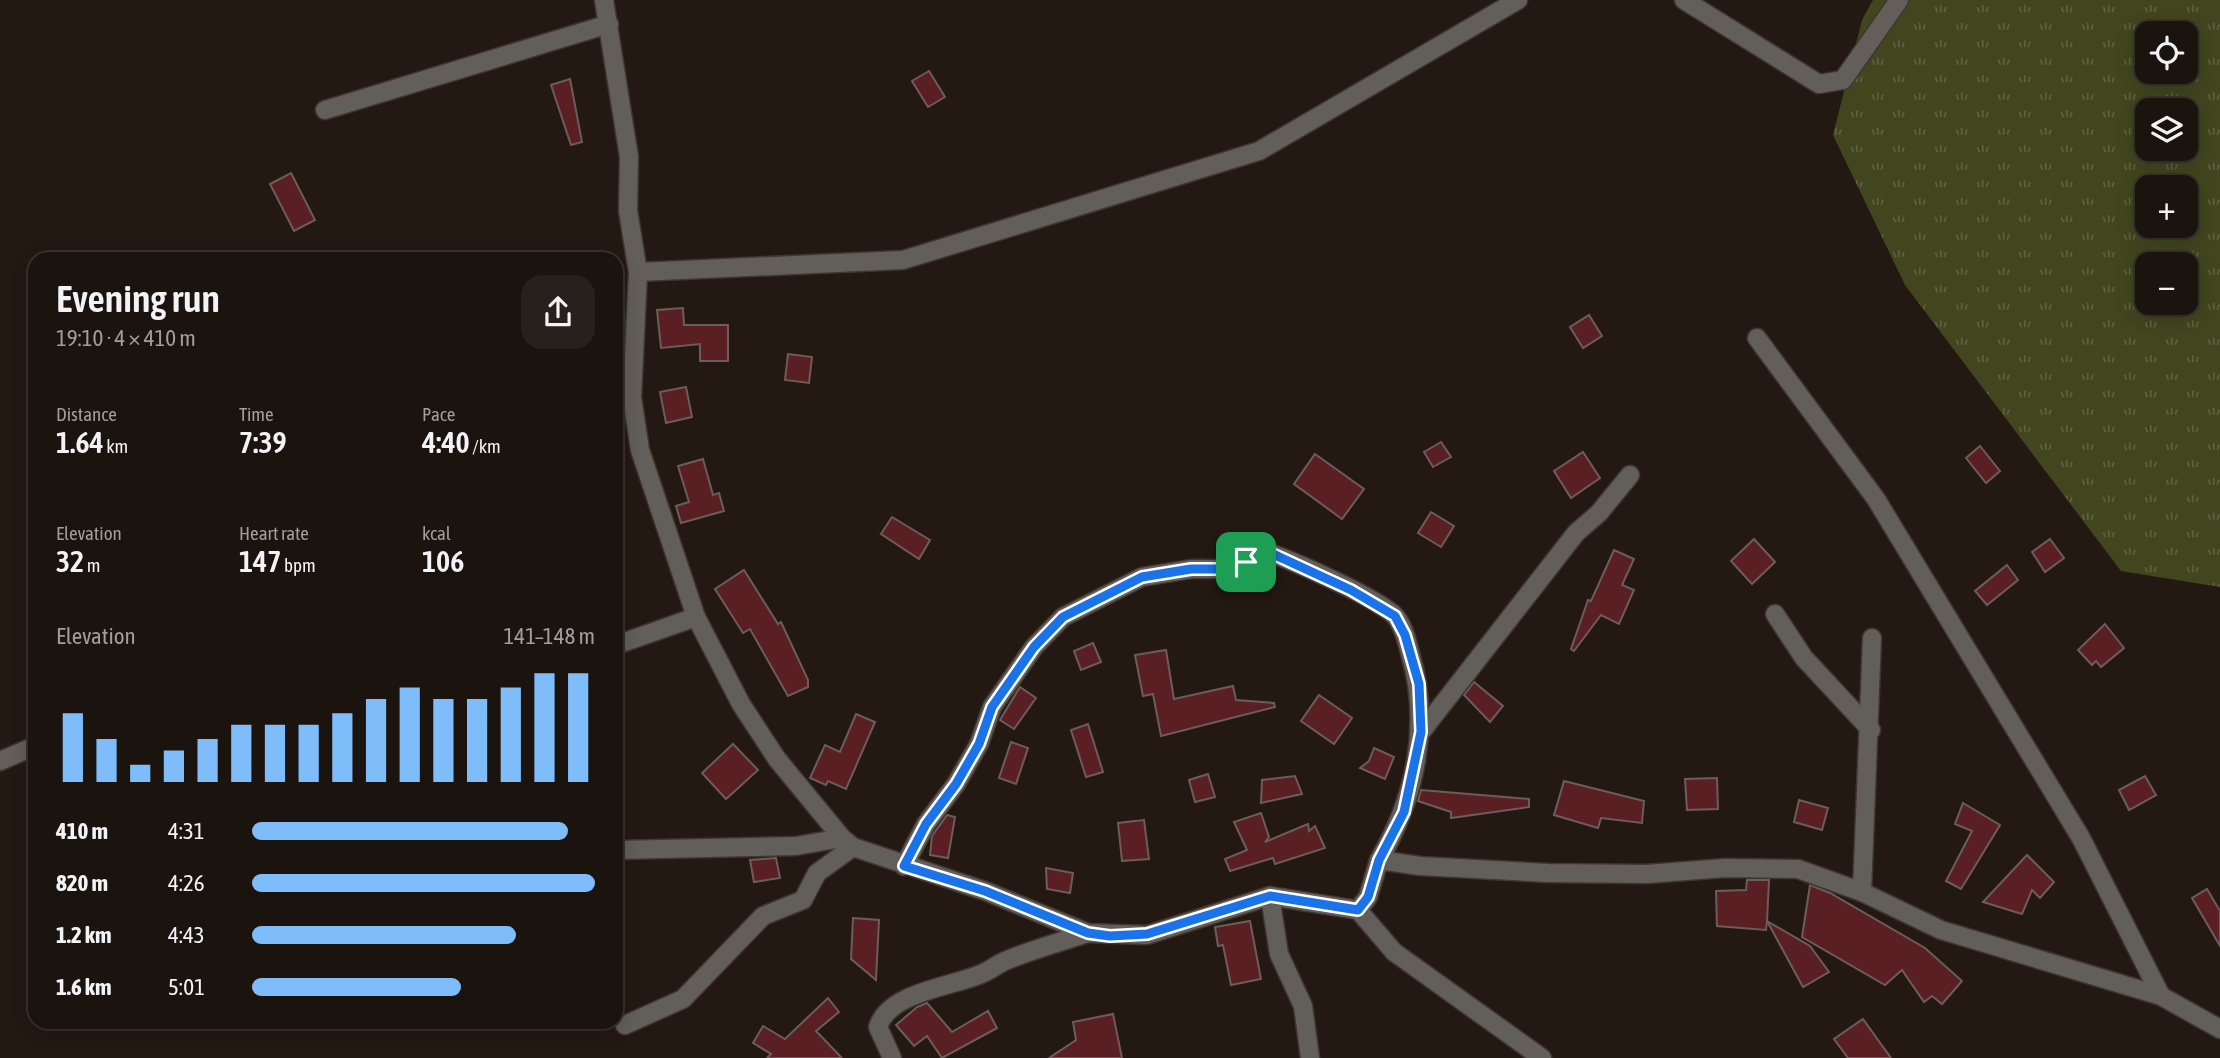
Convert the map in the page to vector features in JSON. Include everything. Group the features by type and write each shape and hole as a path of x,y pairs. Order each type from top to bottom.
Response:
{"street":[{"path":"604,0 629,158 628,211 638,272 632,397 640,450 695,617 741,704 777,759 848,843"},
{"path":"638,272 903,260 1259,151 1518,0"},
{"path":"1684,0 1819,84 1843,80 1899,0"},
{"path":"325,110 608,24"},
{"path":"1757,338 1876,499 2081,838 2161,996"},
{"path":"1421,732 1576,533 1599,513 1630,475"},
{"path":"904,866 926,824 956,784 979,744 992,707 1034,647 1063,617 1142,577 1191,569 1221,569 1273,554 1351,590 1395,616 1419,684 1421,732 1404,812 1379,860 1368,897 1358,910"},
{"path":"1775,614 1804,658 1871,730"},
{"path":"623,643 695,617"},
{"path":"1862,892 1871,730 1872,638"},
{"path":"0,761 28,749"},
{"path":"625,1025 682,999 763,916 803,900 817,873 848,843"},
{"path":"623,850 848,843 904,866 985,891 1088,933"},
{"path":"1379,860 1420,866 1548,873 1647,874 1725,867 1798,869 1862,892 1941,930 2161,996 2220,1029"},
{"path":"1270,896 1279,954 1303,1006 1310,1058"},
{"path":"892,1058 878,1027 881,1018 889,1010 939,986 963,981 1005,961 1088,933 1147,934 1270,896 1358,910 1394,951 1542,1058"}],"green space":[{"path":"1873,0 2220,0 2220,587 2121,571 1905,285 1833,135 1862,20"}],"building":[{"path":"929,71 945,97 928,107 912,81"},
{"path":"570,79 582,142 571,145 551,85"},
{"path":"291,173 315,220 294,231 270,184"},
{"path":"683,308 684,325 728,325 728,361 700,361 700,344 661,348 657,310"},
{"path":"1589,315 1602,336 1583,348 1570,327"},
{"path":"788,354 812,357 809,383 785,380"},
{"path":"686,387 692,417 666,423 660,392"},
{"path":"1441,442 1451,457 1433,467 1424,452"},
{"path":"1980,446 2000,471 1986,483 1966,458"},
{"path":"1583,452 1600,478 1571,498 1554,471"},
{"path":"1315,454 1364,489 1342,519 1294,484"},
{"path":"703,459 713,495 719,493 724,511 681,523 676,506 689,502 678,466"},
{"path":"1431,512 1454,526 1441,547 1418,533"},
{"path":"892,517 930,540 919,559 881,534"},
{"path":"1754,539 1775,562 1752,584 1731,561"},
{"path":"2050,539 2064,558 2045,572 2032,552"},
{"path":"1614,550 1634,559 1622,585 1634,590 1619,624 1601,615 1574,651 1571,649 1588,600 1591,601"},
{"path":"2007,565 2018,580 1987,605 1975,591"},
{"path":"744,570 778,624 781,622 808,680 808,687 788,696 750,629 743,633 715,589"},
{"path":"2105,624 2124,648 2101,667 2096,661 2092,665 2078,650"},
{"path":"1093,643 1101,662 1081,670 1074,651"},
{"path":"1166,650 1174,699 1233,686 1236,700 1274,703 1275,707 1161,736 1153,694 1143,696 1135,655"},
{"path":"1474,682 1503,706 1490,722 1464,695"},
{"path":"1020,687 1036,698 1014,729 1000,720"},
{"path":"1319,695 1352,718 1334,744 1301,721"},
{"path":"856,714 875,722 846,789 828,781 826,785 810,778 825,745 840,752"},
{"path":"1088,724 1103,772 1086,777 1071,730"},
{"path":"1011,742 1028,748 1016,784 999,778"},
{"path":"733,744 758,770 726,799 702,773"},
{"path":"1374,748 1394,757 1385,779 1360,768 1369,761"},
{"path":"1208,774 1215,797 1195,802 1189,780"},
{"path":"1295,776 1302,794 1261,803 1262,780"},
{"path":"2145,776 2156,795 2129,810 2119,790"},
{"path":"1717,778 1718,809 1687,810 1685,779"},
{"path":"1564,781 1644,801 1642,823 1601,818 1598,828 1554,815"},
{"path":"1421,790 1529,799 1529,807 1451,818 1451,812 1418,801"},
{"path":"1799,800 1828,808 1822,830 1794,822"},
{"path":"1963,803 2000,825 1961,889 1946,881 1972,831 1955,824"},
{"path":"1261,813 1269,837 1265,842 1308,824 1309,831 1315,826 1325,848 1275,864 1273,858 1230,871 1225,859 1247,850 1234,822"},
{"path":"947,815 955,817 948,858 930,855 932,836"},
{"path":"1144,820 1149,859 1122,861 1118,823"},
{"path":"2027,855 2054,882 2040,898 2032,890 2022,914 1983,902"},
{"path":"776,858 780,878 754,882 750,860"},
{"path":"1046,868 1073,873 1070,893 1047,889"},
{"path":"1747,880 1769,880 1766,930 1717,926 1716,891 1746,890"},
{"path":"1810,885 1830,893 1925,948 1962,981 1942,1004 1932,996 1924,1002 1902,970 1885,985 1802,937"},
{"path":"2207,889 2220,911 2220,946 2192,898"},
{"path":"853,918 879,920 876,980 851,959"},
{"path":"1250,921 1261,979 1231,985 1223,945 1218,946 1215,927"},
{"path":"1767,921 1810,946 1829,972 1803,987"},
{"path":"828,998 839,1012 816,1031 842,1058 767,1058 771,1054 753,1043 763,1026 785,1039"},
{"path":"927,1003 952,1032 988,1011 997,1028 942,1058 927,1036 914,1046 896,1025 917,1007"},
{"path":"1113,1014 1122,1058 1049,1058 1076,1040 1073,1022"},
{"path":"1863,1019 1891,1058 1848,1058 1834,1039"}],"route":[{"path":"1273,554 1291,561 1351,590 1395,616 1405,635 1419,684 1421,732 1398,829 1379,860 1368,897 1358,910 1270,896 1147,934 1110,936 1088,933 985,891 904,866 926,824 956,784 979,744 992,707 1020,671 1034,647 1063,617 1142,577 1191,569 1221,569 1246,562 1273,554"}]}
